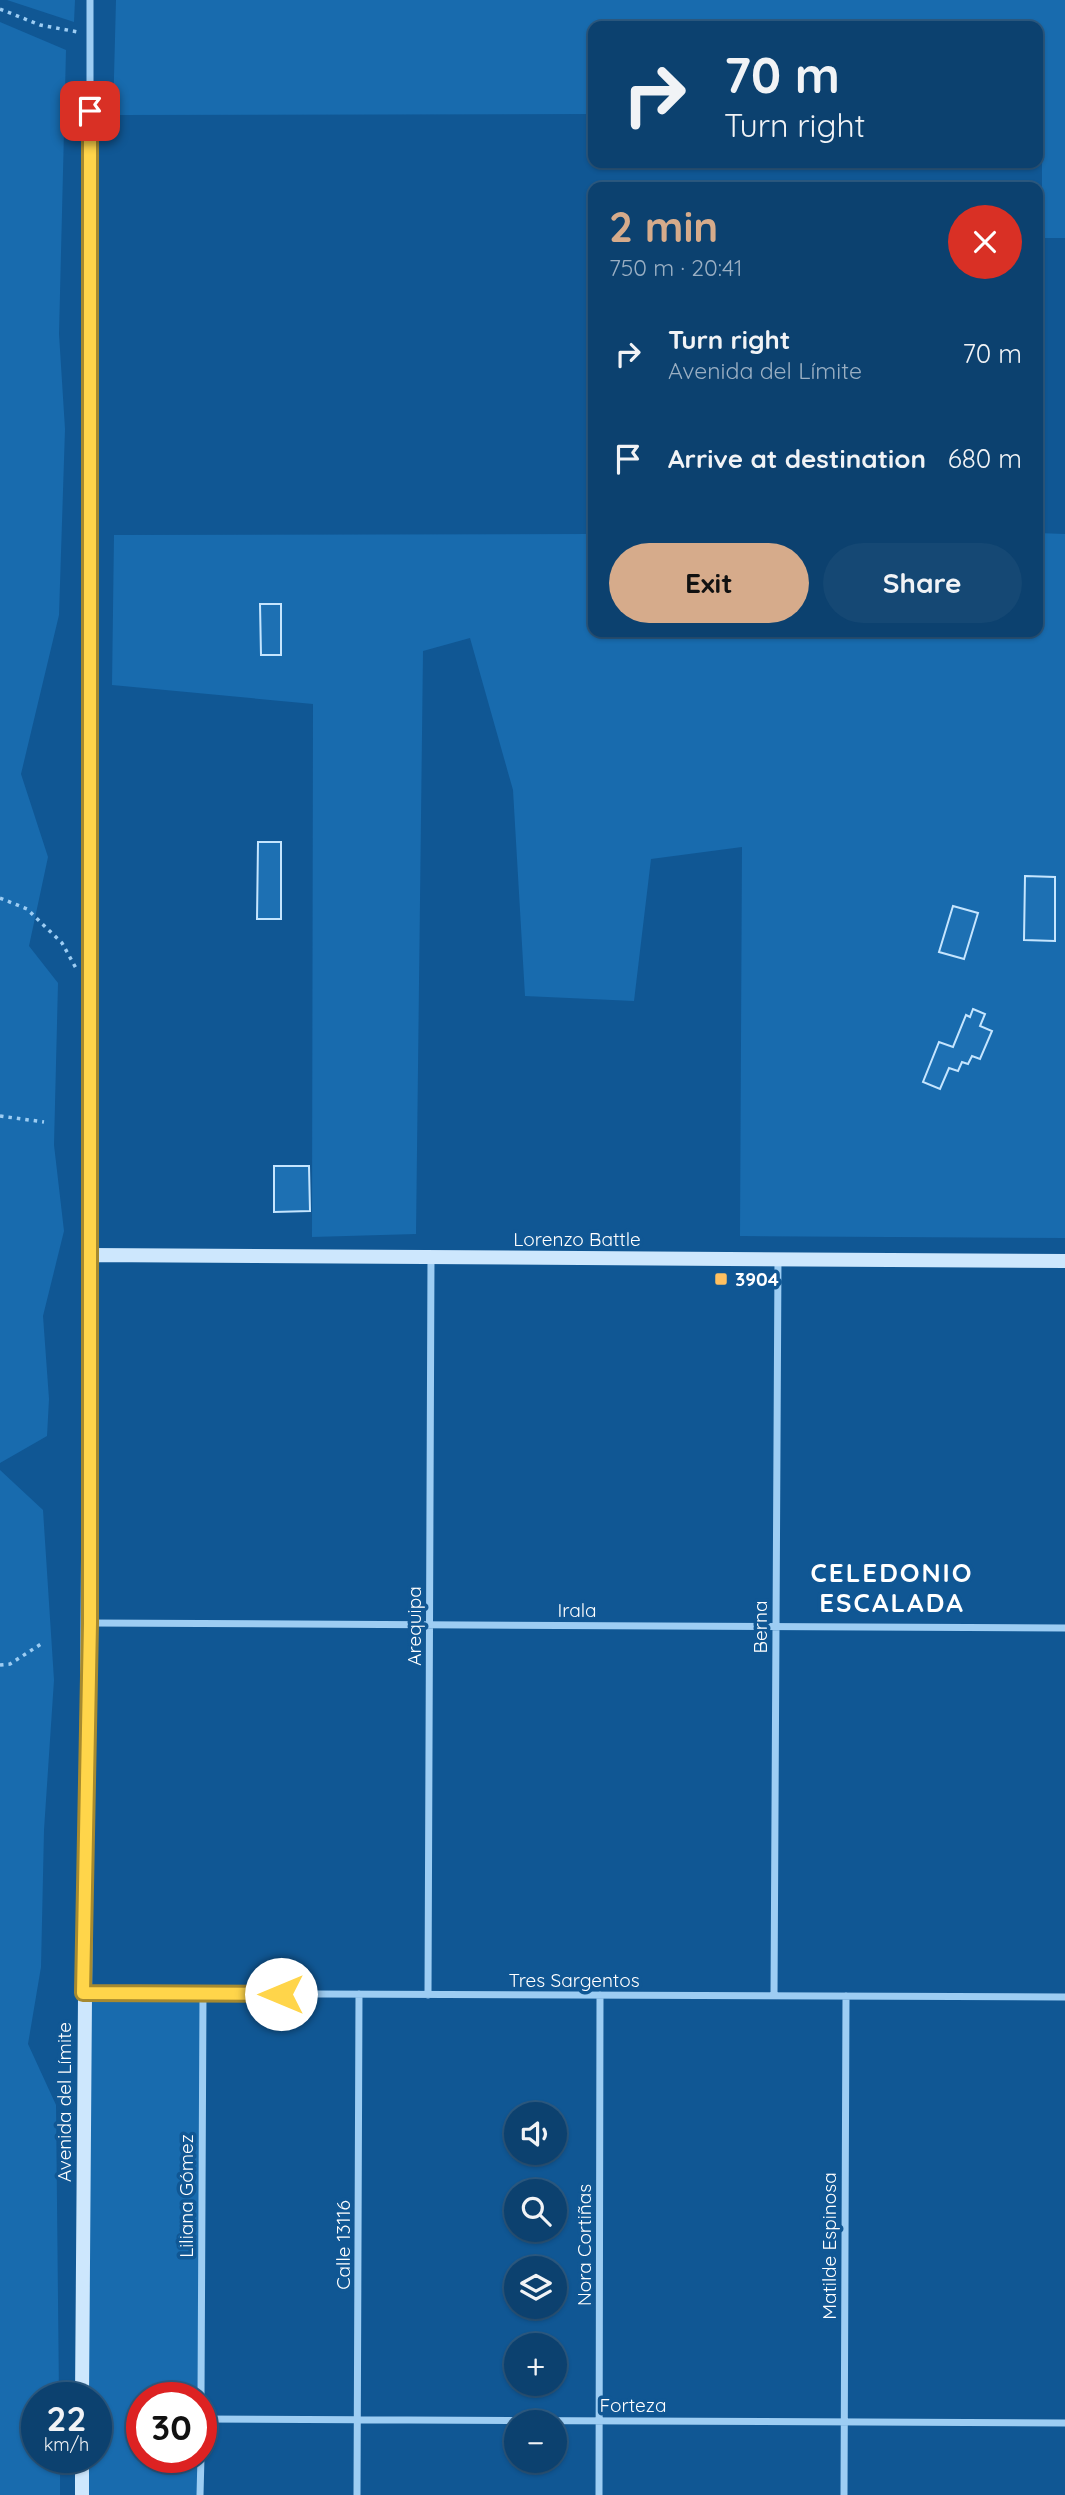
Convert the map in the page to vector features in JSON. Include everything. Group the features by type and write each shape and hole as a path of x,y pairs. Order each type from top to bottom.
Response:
{"street":[{"name":"Avenida del Límite","path":"82,2382 83,1993 90,1623 90,0"},
{"name":"Lorenzo Battle","path":"90,1255 1065,1261"},
{"name":"Arequipa","path":"428,1995 431,1257"},
{"name":"Berna","path":"774,1996 778,1259"},
{"name":"Irala","path":"90,1623 1065,1628"},
{"name":"Tres Sargentos","path":"83,1993 1065,1997"},
{"name":"Liliana Gómez","path":"201,2382 203,1994"},
{"name":"Calle 13116","path":"358,2495 359,1994"},
{"name":"Nora Cortiñas","path":"599,2495 600,1995"},
{"name":"Matilde Espinosa","path":"844,2495 846,1996"},
{"name":"Forteza","path":"217,2419 1065,2423"},
{"path":"82,2473 82,2495"},
{"path":"200,2495 201,2473"}],"path":[{"path":"0,9 40,25 90,34"},
{"path":"0,898 27,909 62,943 90,993"},
{"path":"0,1116 44,1122"},
{"path":"0,1664 10,1664 41,1644"}],"shaded area":[{"path":"7,0 75,0 74,22"},
{"path":"116,0 1065,0 1065,238 1043,238 1043,21 588,21 588,114 113,115"},
{"path":"0,22 66,50 59,334 65,429 59,615 21,774 48,857 29,946 58,983 54,1145 64,1231 43,1316 49,1399 47,1436 0,1463"},
{"path":"1043,533 1065,534 1065,1238 740,1236 742,847 651,859 634,1001 525,996 513,790 470,638 423,651 416,1234 312,1237 313,704 112,685 114,535 588,534 588,637 1043,637"},
{"path":"0,1470 43,1510 54,1680 44,1830 41,1967 28,2044 56,2105 59,2382 21,2382 21,2473 60,2473 60,2495 0,2495"},
{"path":"83,1993 203,1994 201,2382 126,2382 126,2473 201,2473 200,2495 82,2495 82,2473 112,2473 112,2382 82,2382"}],"building":[{"path":"260,604 281,604 281,655 261,655"},
{"path":"258,842 281,842 281,919 257,919"},
{"path":"1025,876 1055,877 1055,941 1024,940"},
{"path":"953,906 978,913 964,959 939,952"},
{"path":"973,1009 985,1014 980,1026 992,1031 980,1059 972,1056 968,1064 962,1062 958,1071 949,1068 940,1089 923,1082 939,1042 953,1047 966,1015 970,1017"},
{"path":"274,1166 309,1166 310,1211 274,1212"}],"place":[{"name":"3904","path":"721,1279"}],"district":[{"name":"CELEDONIO ESCALADA","path":"892,1587"}],"route":[{"path":"90,111 90,1623 83,1993 281,1994"}]}
